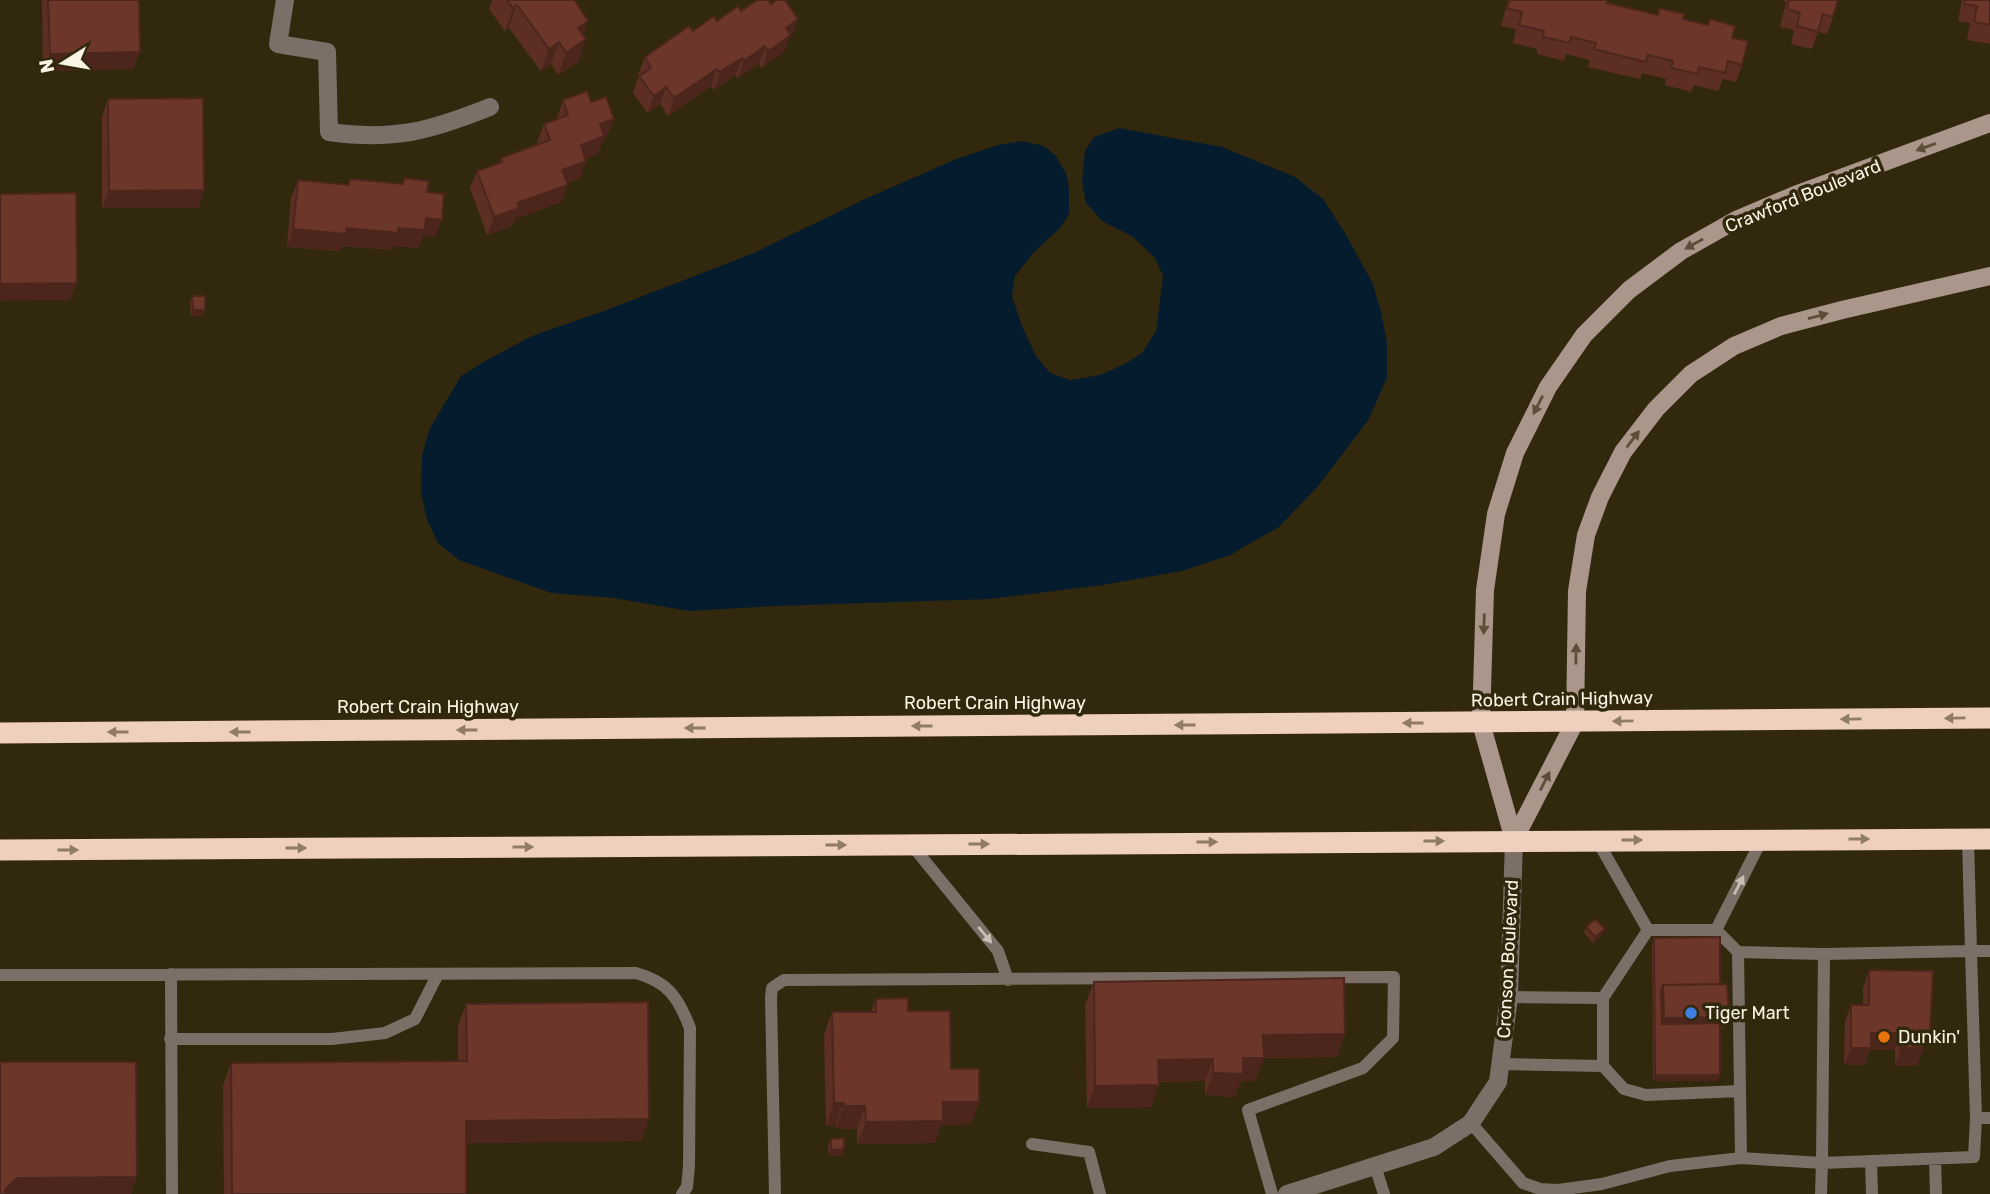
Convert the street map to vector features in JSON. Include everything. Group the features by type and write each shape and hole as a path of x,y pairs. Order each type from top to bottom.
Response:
{"highway":[{"name":"Robert Crain Highway","path":"3,731 1990,718"},
{"path":"0,850 1979,839"}],"street":[{"path":"285,0 278,44 327,52 329,132 358,136 391,136 449,123 490,107"},
{"name":"Crawford Boulevard","path":"1514,840 1481,723 1485,590 1496,514 1515,453 1548,387 1584,335 1629,290 1681,251 1736,220 1795,195 1990,123"},
{"path":"1514,840 1575,722 1577,591 1586,535 1600,497 1623,452 1656,409 1691,374 1734,346 1781,326 1990,276"},
{"name":"Cronson Boulevard","path":"1287,1194 1434,1147 1471,1123 1498,1082 1509,997 1514,840"}],"lane":[{"path":"1716,930 1762,839"},
{"path":"1471,1123 1520,1188 1558,1190 1602,1184 1670,1166 1741,1158 1822,1163 1974,1157 1976,1118 1971,951 1979,839"},
{"path":"1597,840 1648,930"},
{"path":"911,844 998,951 1008,980"},
{"path":"1648,930 1716,930 1738,952 1824,954 1990,951"},
{"path":"1648,930 1603,998 1603,1066 1624,1089 1646,1095 1740,1091"},
{"path":"1738,952 1741,1158"},
{"path":"1821,1194 1824,954"},
{"path":"0,975 636,973 654,978 670,991 682,1008 690,1028 689,1166 687,1187 682,1194"},
{"path":"171,974 172,1194"},
{"path":"170,1040 332,1039 386,1033 415,1019 438,974"},
{"path":"775,1194 771,998 772,988 784,981 1394,978 1393,1038 1363,1068 1248,1110 1272,1194"},
{"path":"1509,997 1603,998"},
{"path":"1500,1064 1603,1066"},
{"path":"1976,1118 1990,1118"},
{"path":"1031,1144 1089,1152 1100,1194"},
{"path":"1935,1159 1936,1194"},
{"path":"1871,1161 1872,1194"},
{"path":"1375,1166 1384,1194"}],"water":[{"path":"1119,128 1222,147 1295,177 1323,199 1373,284 1387,343 1387,377 1369,419 1319,485 1279,527 1230,555 1182,571 1102,585 989,599 689,611 614,598 551,593 459,560 438,543 427,520 421,492 422,455 430,428 461,376 532,336 754,253 865,199 954,160 998,145 1022,141 1044,146 1055,155 1066,173 1069,188 1069,214 1060,228 1034,252 1015,276 1012,296 1036,356 1050,373 1070,380 1100,375 1125,364 1142,353 1156,331 1163,276 1155,258 1133,237 1102,221 1086,203 1082,181 1085,151 1094,137"}],"building":[{"path":"48,0 139,0 140,52 50,54"},
{"path":"507,0 574,0 588,21 578,28 586,39 566,53 559,42 549,49 517,5 513,8"},
{"path":"757,0 768,0 771,4 776,0 785,0 798,19 786,28 791,35 768,51 765,46 744,61 742,58 720,72 717,69 674,98 666,87 654,96 639,76 651,68 645,57 689,26 693,31 714,16 717,21 738,6 741,11"},
{"path":"1510,0 1607,0 1607,3 1658,15 1659,8 1684,14 1683,19 1708,25 1710,19 1735,26 1732,38 1748,41 1742,65 1728,61 1725,73 1699,67 1698,74 1671,68 1673,61 1648,55 1646,62 1594,49 1596,43 1571,37 1570,43 1543,37 1544,31 1519,25 1522,12 1507,8"},
{"path":"1789,0 1838,0 1833,17 1823,14 1818,32 1797,26 1800,13 1787,9"},
{"path":"1965,0 1990,0 1990,25 1974,22 1977,6 1964,4"},
{"path":"587,91 591,102 606,97 614,119 600,124 604,136 581,145 586,161 562,170 568,185 517,203 519,208 494,217 477,171 502,162 501,158 550,140 544,124 568,115 563,100"},
{"path":"203,98 204,190 109,191 108,99"},
{"path":"404,178 429,181 427,192 444,194 442,220 426,218 425,230 398,228 398,233 347,228 346,234 293,229 298,180 349,185 350,179 403,184"},
{"path":"76,193 77,283 0,284 0,194"},
{"path":"192,296 205,296 205,310 193,310"},
{"path":"1595,919 1605,929 1595,937 1586,927"},
{"path":"1720,937 1720,984 1663,985 1661,991 1662,1024 1720,1023 1720,1075 1655,1075 1654,938"},
{"name":"Dunkin'","path":"1869,970 1933,971 1930,1033 1923,1033 1923,1048 1901,1048 1901,1033 1871,1033 1871,1048 1851,1048 1851,1005 1869,1005"},
{"path":"1344,978 1345,1034 1263,1035 1264,1058 1243,1058 1243,1074 1213,1073 1213,1059 1158,1060 1159,1085 1095,1086 1094,982"},
{"path":"1727,984 1729,1017 1664,1018 1663,985"},
{"path":"908,998 908,1011 950,1011 951,1069 979,1069 979,1102 943,1102 943,1121 866,1122 865,1106 834,1103 832,1012 876,1012 876,999"},
{"path":"648,1002 649,1119 466,1121 466,1194 232,1194 231,1063 467,1061 466,1004"},
{"path":"0,1062 136,1062 137,1177 17,1178 5,1190 5,1194 0,1194"},
{"path":"844,1138 844,1149 831,1150 831,1139"}],"place":[{"name":"Tiger Mart","path":"1691,1013"},
{"name":"Dunkin'","path":"1884,1037"}]}
